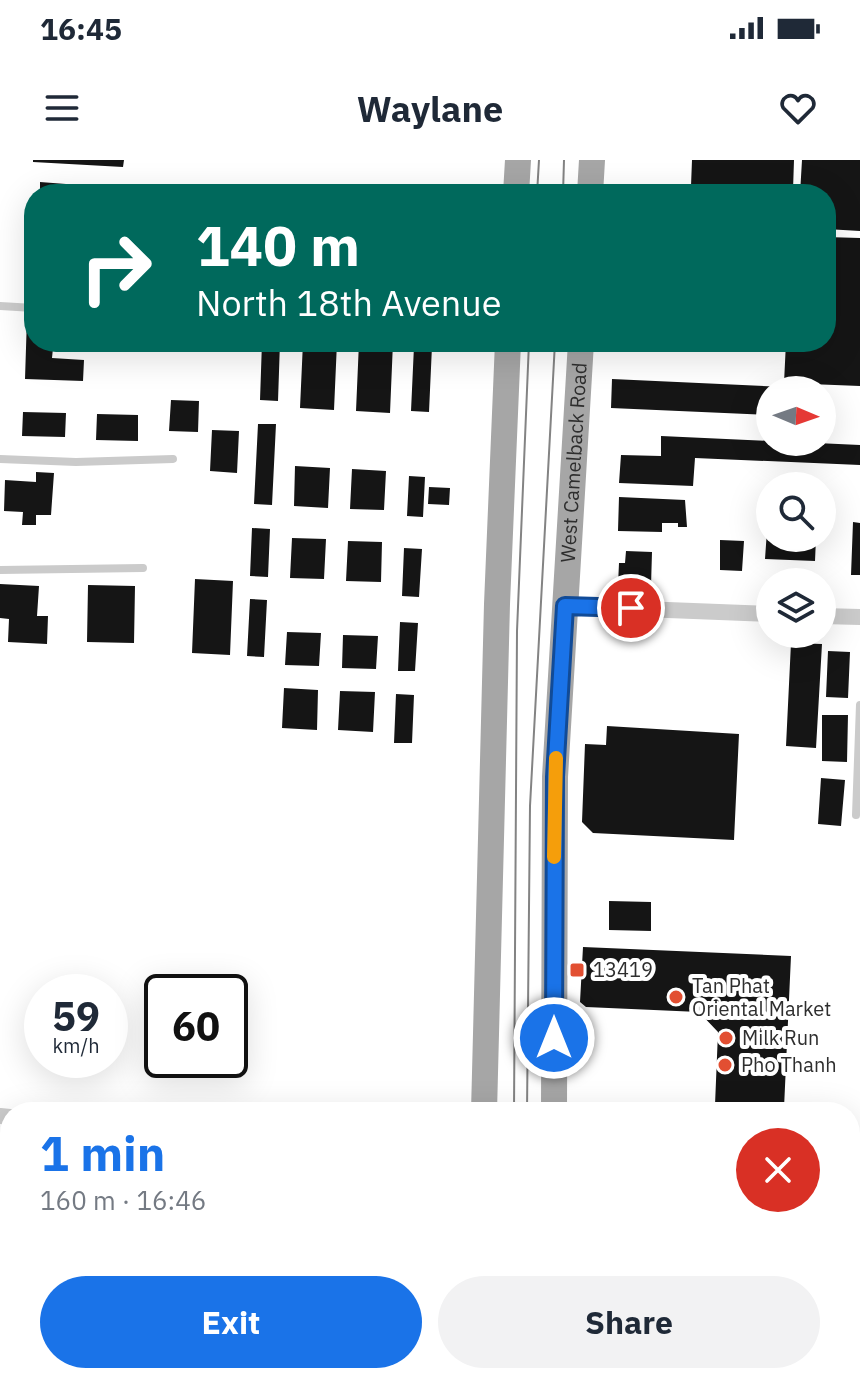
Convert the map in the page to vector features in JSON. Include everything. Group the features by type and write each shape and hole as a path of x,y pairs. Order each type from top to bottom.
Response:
{"main road":[{"path":"517,184 518,160"},
{"path":"591,184 592,160"},
{"path":"484,1102 508,352"},
{"name":"West Camelback Road","path":"554,1102 555,777 580,352"}],"street":[{"path":"565,606 756,613"},
{"path":"836,616 860,617"}],"lane":[{"path":"0,306 24,307"},
{"path":"0,459 76,462 173,459"},
{"path":"0,570 143,568"},
{"path":"856,815 860,705"}],"building":[{"path":"33,160 124,160 123,167"},
{"path":"692,160 794,160 793,184 691,184"},
{"path":"802,160 860,160 860,231 836,230 836,184 801,184"},
{"path":"836,237 860,238 860,386 836,385 836,376 784,376 786,352 836,352"},
{"path":"26,352 53,352 52,358 84,360 83,381 25,379"},
{"path":"262,352 280,352 278,401 260,400"},
{"path":"303,352 337,352 334,410 300,408"},
{"path":"359,352 393,352 390,413 356,411"},
{"path":"414,352 432,352 429,412 411,411"},
{"path":"612,379 756,386 756,414 611,408"},
{"path":"171,400 199,401 198,432 169,431"},
{"path":"23,412 66,413 65,437 22,436"},
{"path":"97,414 138,415 138,441 96,440"},
{"path":"258,424 276,424 272,505 254,504"},
{"path":"212,430 239,431 237,473 210,471"},
{"path":"661,436 756,440 756,456 836,456 836,444 860,445 860,465 695,458 693,486 619,483 621,455 661,456"},
{"path":"295,466 330,468 328,508 294,506"},
{"path":"352,469 386,471 384,510 350,509"},
{"path":"36,472 54,473 51,515 36,515 36,525 22,525 23,512 4,511 5,480 36,482"},
{"path":"409,476 425,477 423,517 407,516"},
{"path":"429,487 450,488 449,505 428,504"},
{"path":"619,497 685,500 687,527 678,527 678,523 662,523 662,532 618,531"},
{"path":"853,522 860,523 860,575 851,575"},
{"path":"252,528 270,529 268,577 250,576"},
{"path":"292,538 326,539 324,579 290,578"},
{"path":"720,540 744,541 742,571 720,570"},
{"path":"348,541 382,542 381,582 346,581"},
{"path":"404,548 422,549 419,597 402,596"},
{"path":"626,551 652,552 651,586 618,585 619,563 625,563"},
{"path":"765,552 815,552 815,561 765,559"},
{"path":"195,579 233,581 230,655 192,653"},
{"path":"0,584 39,586 37,616 48,616 47,644 8,642 9,619 0,618"},
{"path":"88,585 135,586 134,643 87,642"},
{"path":"250,599 267,600 264,657 247,656"},
{"path":"400,622 418,623 415,671 398,671"},
{"path":"287,632 321,633 319,666 285,665"},
{"path":"343,635 378,636 376,669 342,668"},
{"path":"791,648 822,648 816,748 786,746"},
{"path":"828,651 850,652 848,698 826,697"},
{"path":"284,688 318,690 317,730 282,728"},
{"path":"340,691 375,692 373,732 338,730"},
{"path":"396,694 414,695 412,743 394,743"},
{"path":"822,715 848,715 847,762 822,761"},
{"path":"607,726 739,734 734,840 593,833 582,822 585,744 606,745"},
{"path":"821,778 845,780 841,826 818,824"},
{"path":"609,901 651,902 651,931 609,930"},
{"path":"583,947 791,956 784,1102 715,1102 718,1032 699,1012 586,1007 580,1002"}],"tram line":[{"path":"538,184 539,160"},
{"path":"563,184 564,160"},
{"path":"514,1102 517,631 529,352"},
{"path":"527,1102 530,806 554,352"}],"slow traffic":[{"path":"554,857 556,758"}],"place":[{"name":"13419","path":"577,970"},
{"name":"Tan Phat Oriental Market","path":"676,997"},
{"name":"Milk Run","path":"726,1038"},
{"name":"Pho Thanh","path":"725,1065"}],"route":[{"path":"554,1038 555,777 565,606 631,608"}]}
